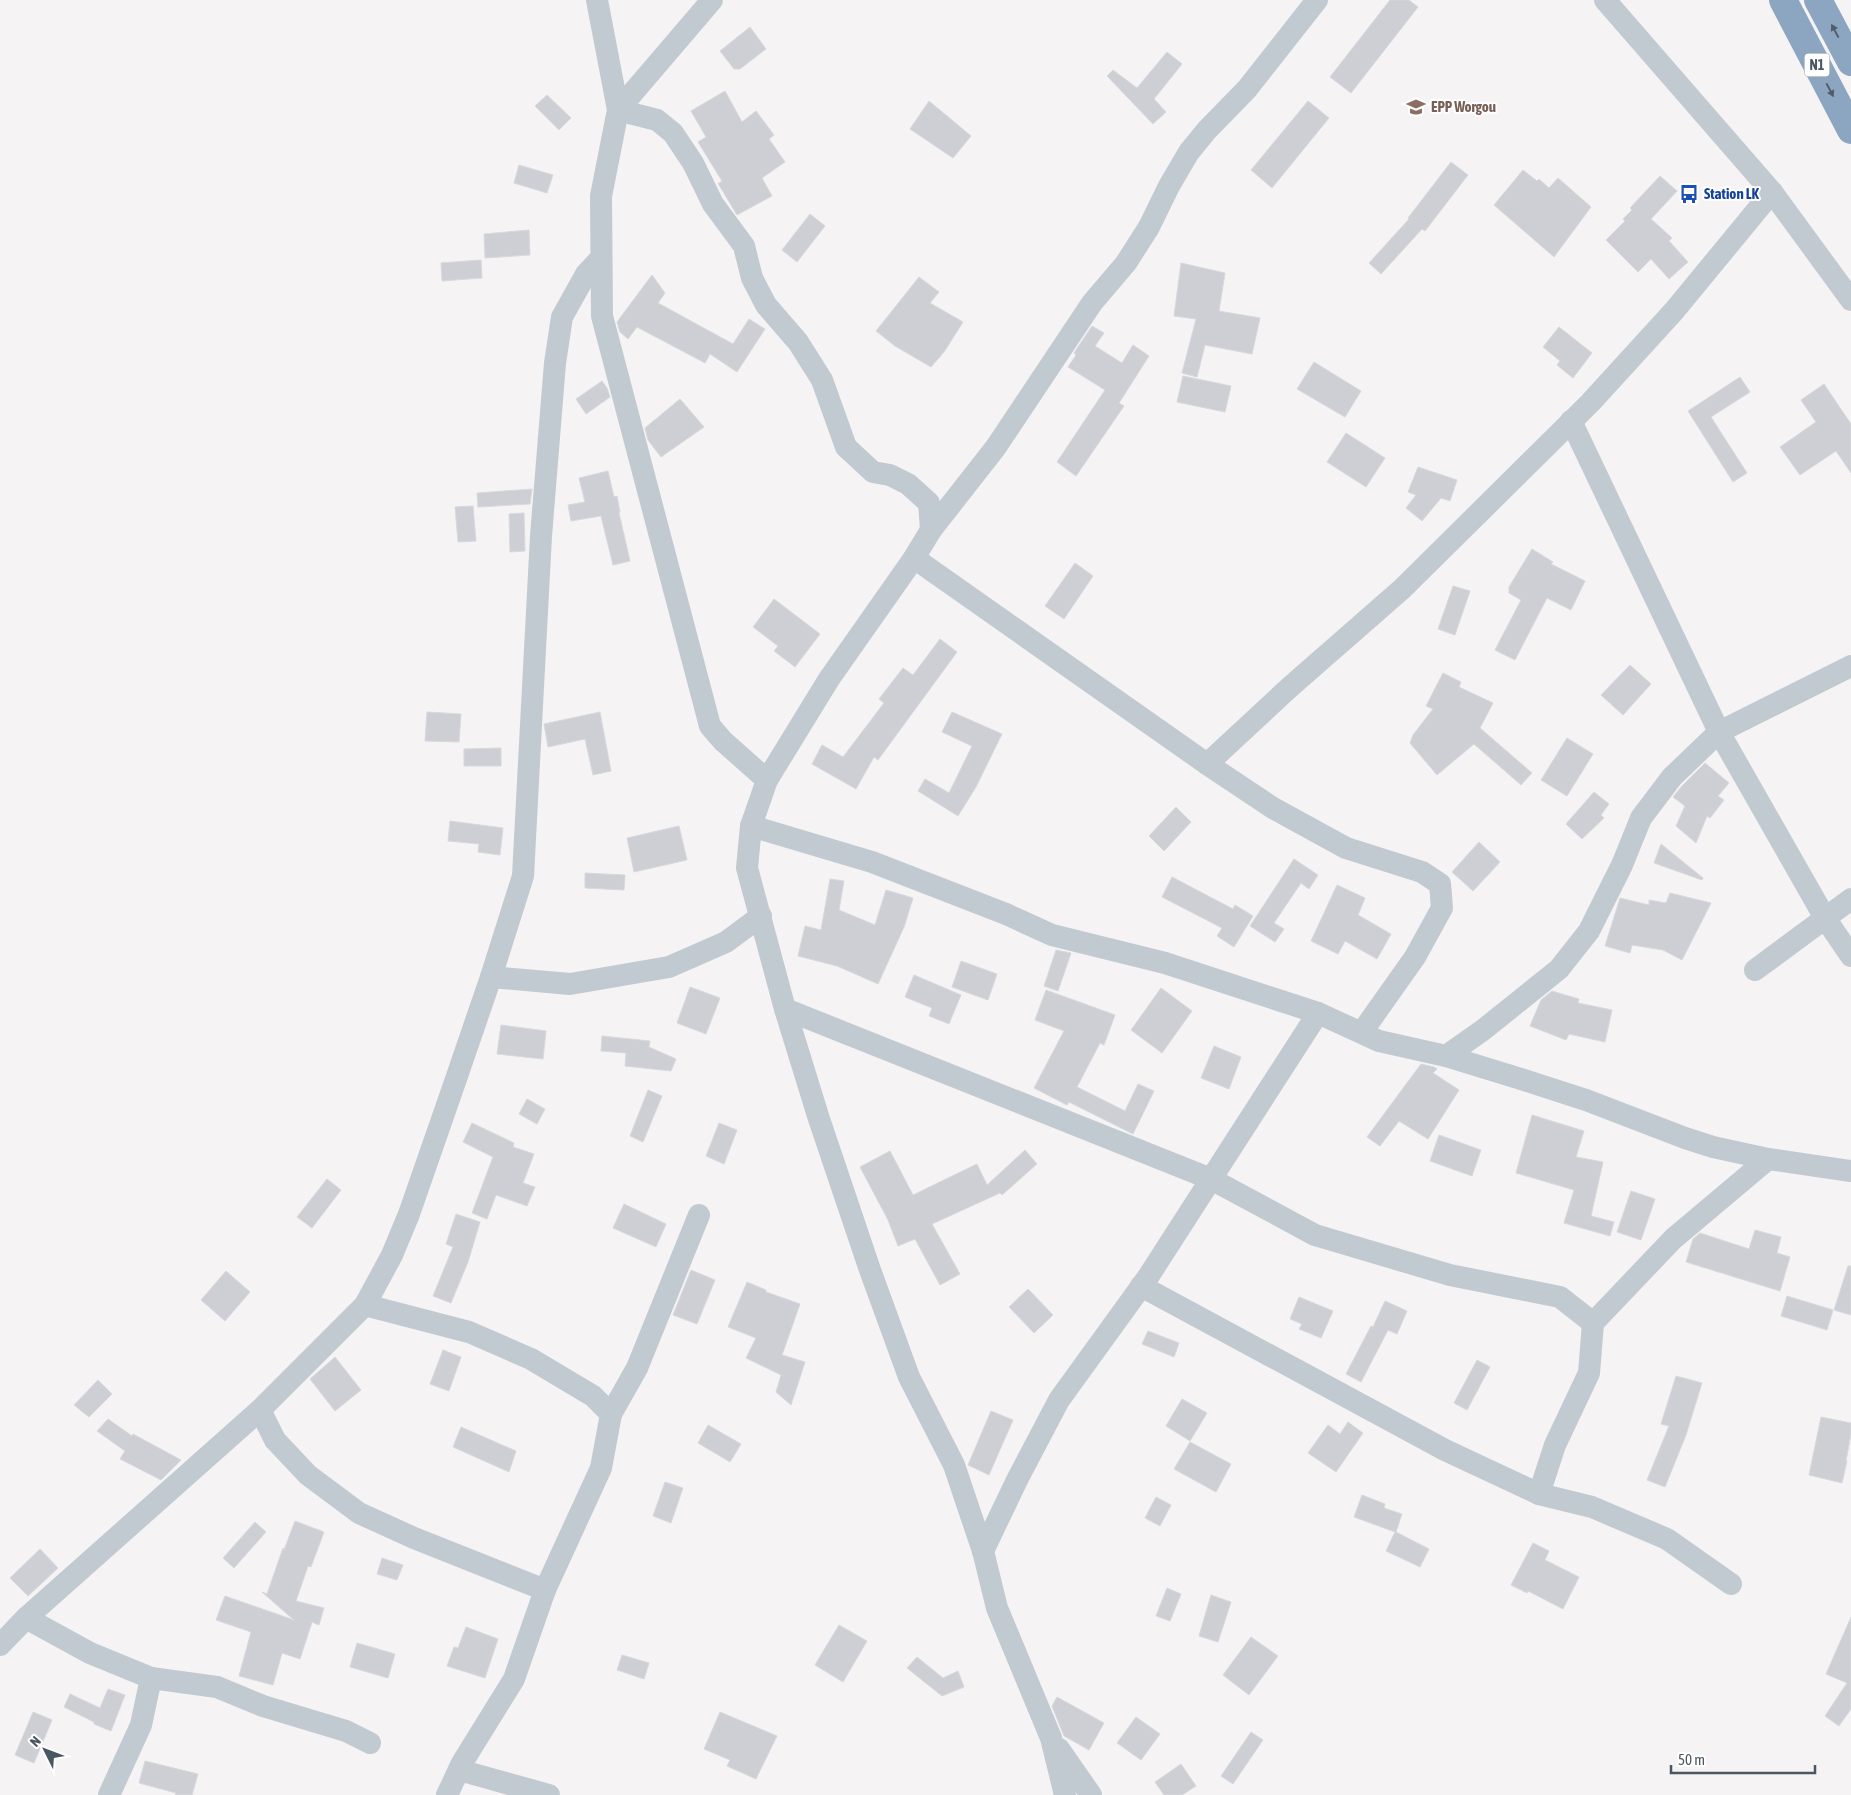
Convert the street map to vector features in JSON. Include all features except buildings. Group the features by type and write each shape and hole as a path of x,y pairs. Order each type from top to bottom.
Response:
{"highway":[{"name":"N1","path":"1783,0 1851,130"},
{"name":"N1","path":"1818,0 1851,62"}],"street":[{"path":"597,0 618,110 601,196 602,316 710,726 722,741 767,780"},
{"path":"618,110 712,0"},
{"path":"1065,1795 1051,1738 997,1608 983,1551 954,1465 909,1377 861,1244 819,1119 785,1009 747,868 751,826 767,780 828,678 914,558 931,530 996,447 1092,303 1126,263 1149,227 1169,186 1189,152 1207,130 1247,89 1316,0"},
{"path":"1605,0 1772,192 1851,300"},
{"path":"618,110 657,120 673,133 692,163 713,204 744,246 752,278 766,305 798,342 822,380 846,447 873,472 890,475 902,481 929,503 931,530"},
{"path":"1207,764 1290,687 1402,589 1571,421 1674,311 1772,192"},
{"path":"0,1645 26,1618 260,1410 365,1305 392,1255 409,1214 492,977 523,876 540,536 555,362 562,317 586,274 601,258"},
{"path":"1571,421 1719,732 1825,918 1851,956"},
{"path":"914,558 1207,764 1273,808 1346,848 1422,872 1440,884 1442,908 1415,957 1362,1032"},
{"path":"1446,1056 1483,1030 1559,969 1589,931 1622,865 1641,818 1672,777 1719,732 1851,666"},
{"path":"751,826 872,862 1006,914 1052,935 1165,963 1318,1013 1379,1041 1446,1056 1586,1100 1713,1147 1746,1152 1768,1159 1851,1171"},
{"path":"1755,970 1851,900"},
{"path":"492,977 570,984 669,967 726,942 761,916"},
{"path":"785,1009 1212,1179 1315,1235 1450,1275 1560,1297 1593,1323"},
{"path":"983,1551 1017,1480 1059,1400 1141,1286 1318,1013"},
{"path":"1539,1494 1555,1445 1589,1372 1593,1323 1673,1239 1768,1159"},
{"path":"448,1795 459,1770 514,1679 545,1590 601,1468 611,1414 637,1368 699,1216"},
{"path":"1141,1286 1445,1450 1539,1494 1592,1507 1667,1539 1731,1584"},
{"path":"365,1305 469,1332 531,1359 593,1396 611,1414"},
{"path":"260,1410 275,1440 308,1474 359,1513 414,1538 545,1590"},
{"path":"26,1618 90,1653 151,1678 217,1687 263,1706 346,1731 370,1743"},
{"path":"108,1795 141,1726 151,1678"},
{"path":"1051,1738 1091,1795"},
{"path":"459,1770 550,1795"}],"place":[{"name":"EPP Worgou","path":"1416,107"},
{"name":"Station LK","path":"1689,194"}]}
